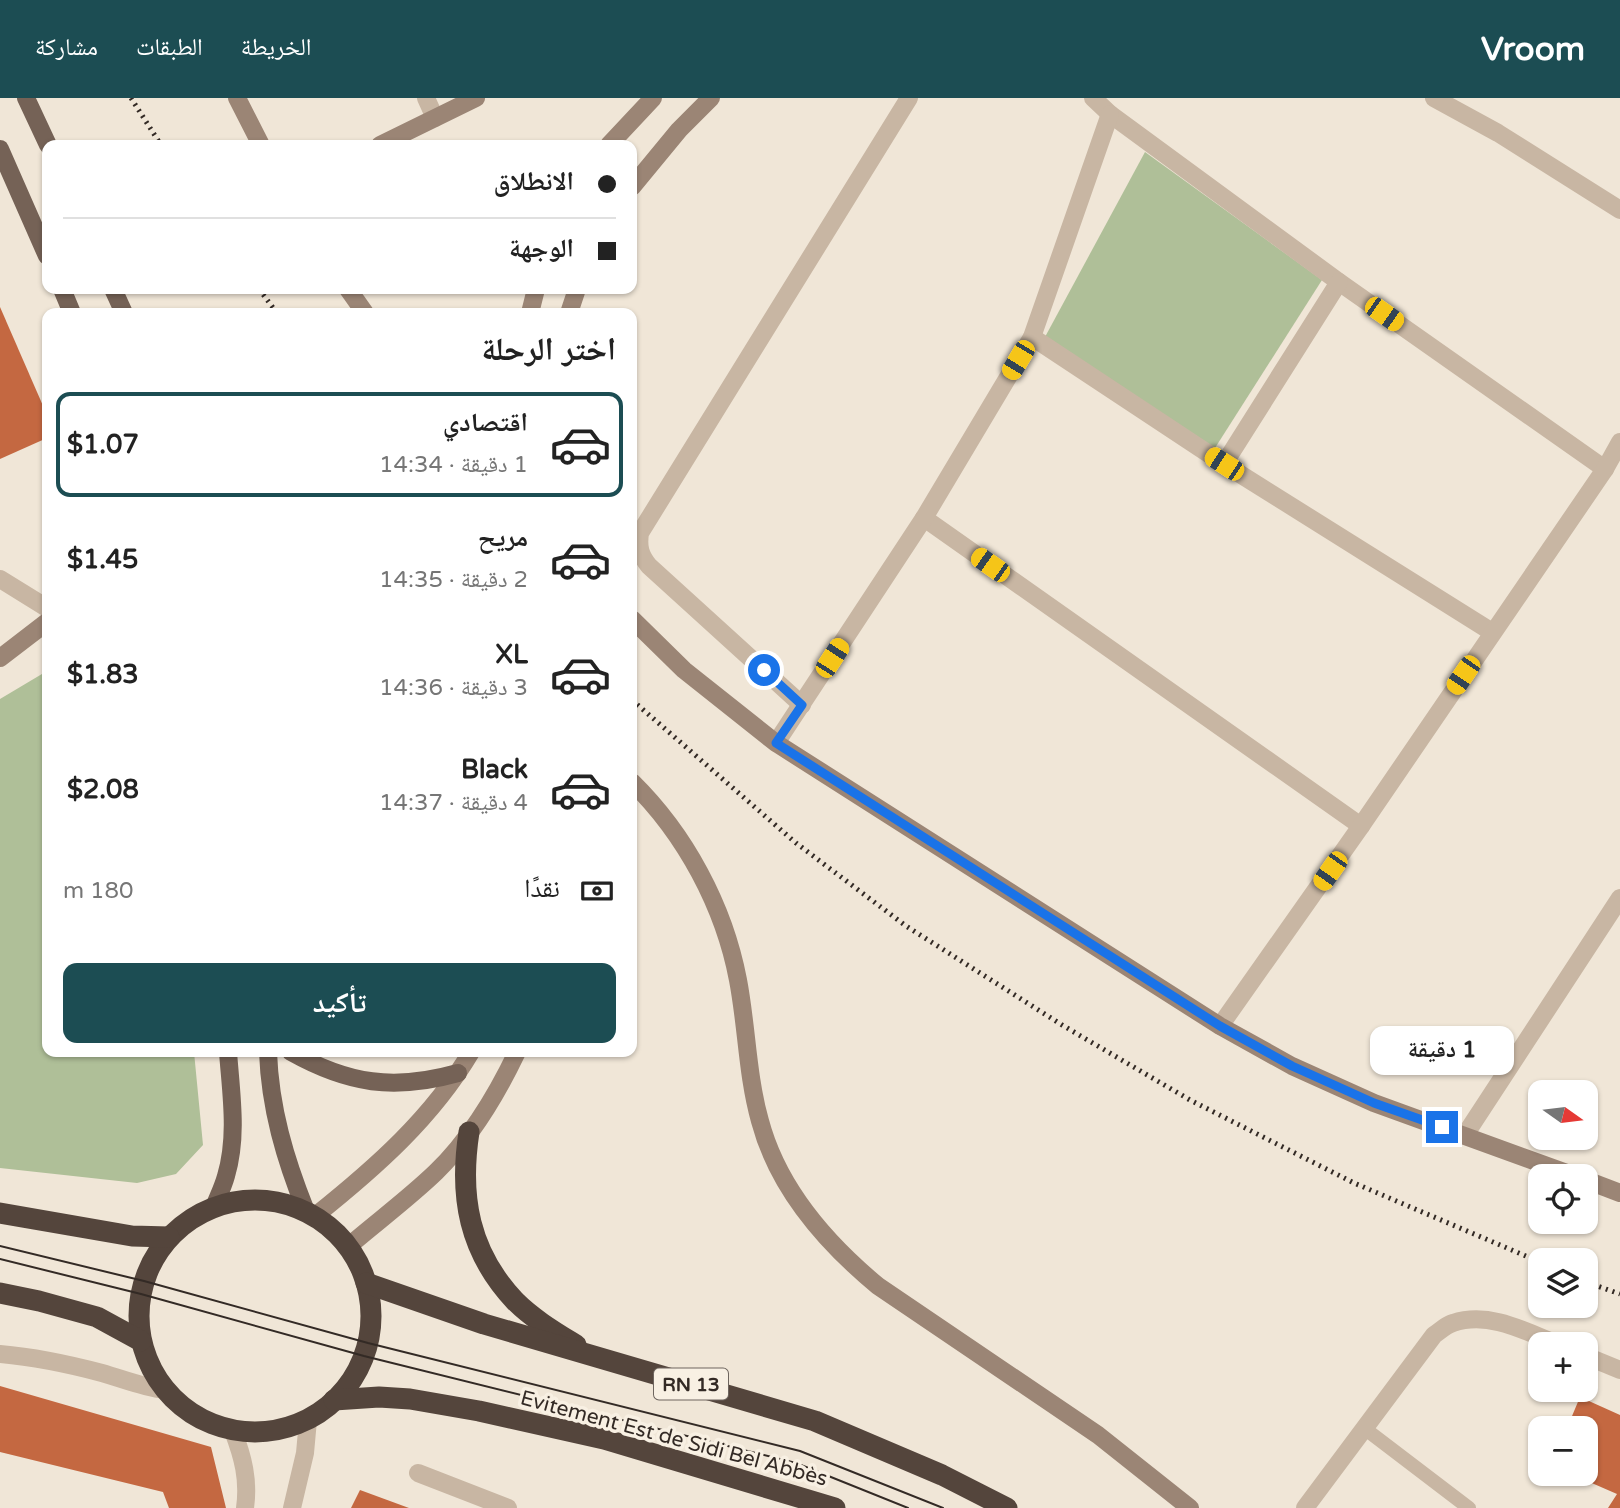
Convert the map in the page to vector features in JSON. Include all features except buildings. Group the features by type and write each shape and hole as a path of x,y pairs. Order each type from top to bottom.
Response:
{"highway":[{"path":"469,1132 464,1163 465,1194 470,1224 481,1253 497,1279 517,1302 540,1321 596,1358"},
{"path":"245,1200 276,1202 310,1213 350,1245 366,1283 371,1316 364,1356 350,1384 308,1420 285,1429 259,1433 233,1431 208,1423 184,1409 164,1390 152,1372 141,1341 139,1323 144,1281 155,1258 169,1237 190,1219 214,1207 245,1200"},
{"path":"0,1213 132,1236 169,1237"},
{"name":"RN 13","path":"366,1283 484,1324 733,1395 816,1422 942,1475 1007,1508"},
{"path":"0,1293 97,1317 141,1341"},
{"name":"Evitement Est de Sidi Bel Abbès","path":"334,1400 379,1397 410,1399 479,1410 604,1439 835,1508"}],"main road":[{"path":"26,98 46,140"},
{"path":"0,149 42,245"},
{"path":"214,1207 226,1176 232,1144 228,1057"},
{"path":"268,1057 276,1124 289,1168 310,1213"},
{"path":"301,1057 333,1073 371,1083 430,1081 458,1073"}],"street":[{"path":"237,98 258,140"},
{"path":"426,98 435,118"},
{"path":"390,140 476,98"},
{"path":"613,140 653,98"},
{"path":"637,181 679,130 711,98"},
{"path":"802,705 649,566 641,557 638,545 640,533 909,98"},
{"path":"1093,98 1110,114 1339,282 1605,469"},
{"path":"1434,98 1498,133 1620,210"},
{"path":"776,743 924,518 1032,337 1110,114"},
{"path":"1224,464 1339,282"},
{"path":"1032,337 1224,464 1492,632"},
{"path":"1220,1026 1361,826 1605,469 1620,442"},
{"path":"924,518 1361,826"},
{"path":"0,579 42,605"},
{"path":"637,625 684,670 776,743 1220,1026 1292,1066 1374,1103 1543,1164"},
{"path":"0,658 42,626"},
{"path":"637,788 685,848 717,911 738,978 749,1070 760,1122 788,1185 818,1230 846,1260 878,1286 1098,1435 1190,1508"},
{"path":"1465,1135 1620,898"},
{"path":"310,1213 355,1184 403,1140 468,1057"},
{"path":"350,1245 437,1171 469,1132 514,1057"},
{"path":"1598,1185 1620,1193"},
{"path":"1305,1508 1434,1335 1451,1323 1488,1320 1505,1323 1528,1332"},
{"path":"0,1354 67,1364 140,1387 164,1390"},
{"path":"1598,1361 1620,1370"},
{"path":"292,1508 305,1453 308,1420"},
{"path":"233,1431 244,1460 248,1491 245,1508"},
{"path":"418,1474 508,1508"}],"lane":[{"path":"1364,1428 1469,1508"}],"green space":[{"path":"1145,152 1322,280 1215,448 1045,337"},
{"path":"42,674 42,1057 194,1057 203,1145 176,1174 137,1183 0,1168 0,699"}],"tram line":[{"path":"0,1246 144,1281 368,1343 800,1451 943,1508"},
{"path":"0,1259 141,1294 364,1356 796,1463 908,1508"}],"railway":[{"path":"131,98 158,140"},
{"path":"263,294 273,308"},
{"path":"637,704 796,843 906,926 1062,1025 1190,1100 1354,1183 1528,1257"},
{"path":"1598,1286 1620,1294"}],"route":[{"path":"764,670 802,705 776,743 1220,1026 1292,1066 1374,1103 1442,1127"}]}
